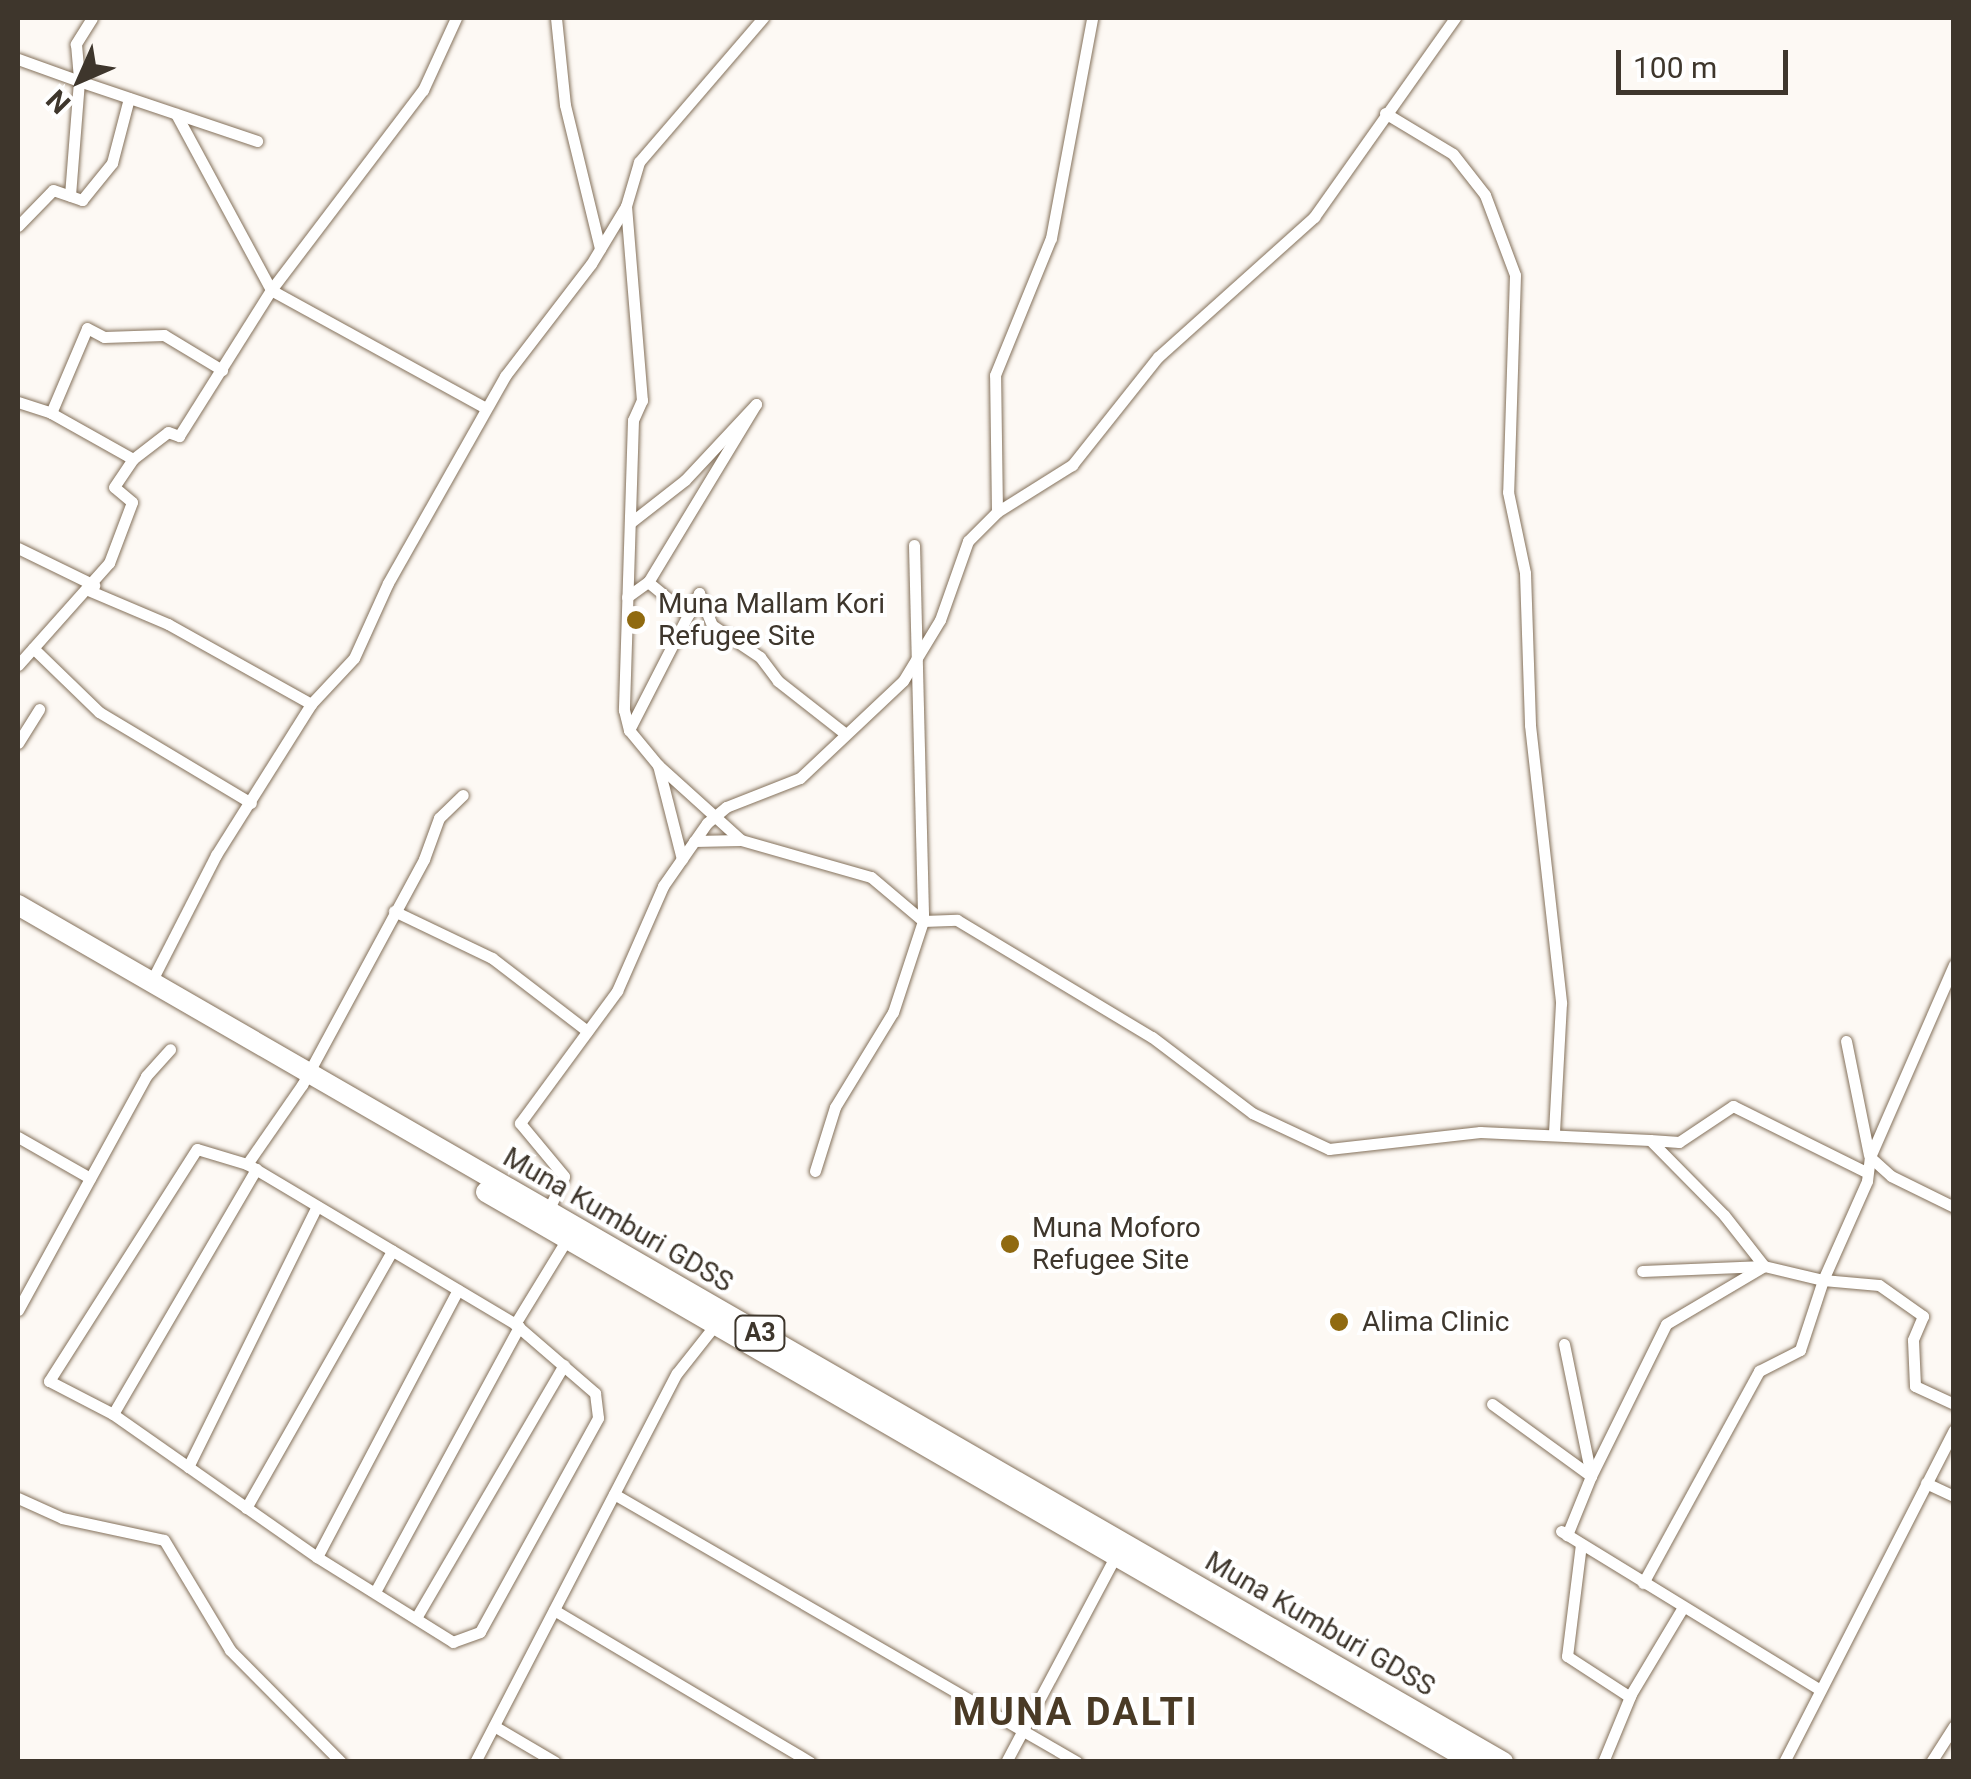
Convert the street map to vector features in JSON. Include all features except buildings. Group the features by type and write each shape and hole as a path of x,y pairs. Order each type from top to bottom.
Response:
{"highway":[{"name":"Muna Kumburi GDSS","path":"18,905 151,982 566,1238 1473,1762"},
{"name":"Muna Kumburi GDSS","path":"18,920 548,1211 1503,1762"}],"street":[{"path":"80,18 84,33"},
{"path":"70,196 80,82 76,44 92,18"},
{"path":"18,665 63,608 91,588 132,502 114,487 134,459 168,432 179,436 271,290 422,90 456,18"},
{"path":"556,18 565,105 600,249"},
{"path":"151,982 216,854 312,704 354,658 388,582 486,408 600,249 626,206 638,162 763,18"},
{"path":"998,512 995,374 1052,238 1092,18"},
{"path":"548,1211 564,1176 520,1123 617,991 663,886 694,841 716,815 800,778 843,732 903,680 940,620 968,541 998,512 1072,465 1158,357 1314,216 1455,18"},
{"path":"18,59 256,141"},
{"path":"18,226 53,190 82,200 112,162 130,98"},
{"path":"1385,113 1453,154 1485,195 1515,275 1508,492 1525,573 1530,725 1561,1003 1554,1133"},
{"path":"176,114 271,290 486,408"},
{"path":"626,206 642,400 633,420 629,730 658,765 741,840"},
{"path":"50,413 87,328 104,337 164,335 222,370"},
{"path":"18,402 50,413 134,459"},
{"path":"628,597 648,582 756,404 685,480 630,523"},
{"path":"814,1172 835,1107 893,1012 922,921 914,545"},
{"path":"18,548 168,624 312,704"},
{"path":"648,582 688,616"},
{"path":"629,730 699,593 712,624 760,658 778,681 843,732"},
{"path":"34,648 88,705 251,802"},
{"path":"18,743 39,710"},
{"path":"658,765 682,859"},
{"path":"112,1414 252,1166 306,1079 424,859 439,818 463,795"},
{"path":"694,841 741,840 871,877 922,921 958,920 1152,1037 1252,1113 1329,1149 1480,1132 1678,1142 1733,1106 1864,1171"},
{"path":"394,911 454,946 492,958 587,1031"},
{"path":"1642,1583 1759,1371 1800,1350 1823,1280 1867,1182 1864,1171 1954,965"},
{"path":"1846,1041 1870,1157 1890,1176 1954,1206"},
{"path":"18,1310 23,1286 90,1178 146,1076 170,1050"},
{"path":"18,1137 90,1178"},
{"path":"1650,1140 1724,1215 1764,1266"},
{"path":"198,1149 252,1166 318,1206 517,1326 595,1393 598,1418 480,1632 453,1642 317,1557 112,1414 49,1380 198,1149"},
{"path":"188,1467 318,1206"},
{"path":"375,1592 566,1238"},
{"path":"246,1508 392,1251"},
{"path":"1764,1266 1666,1324 1564,1534 1819,1689"},
{"path":"1642,1271 1764,1266 1823,1280 1879,1285 1923,1316 1913,1340 1916,1386 1954,1404"},
{"path":"317,1557 458,1290"},
{"path":"475,1762 678,1373 714,1325"},
{"path":"1564,1344 1591,1476"},
{"path":"416,1618 564,1365"},
{"path":"1492,1404 1591,1476"},
{"path":"1784,1762 1954,1430"},
{"path":"1926,1484 1954,1496"},
{"path":"614,1494 1077,1762"},
{"path":"18,1498 62,1518 164,1540 230,1650 341,1762"},
{"path":"1581,1544 1567,1656 1630,1698"},
{"path":"1006,1762 1116,1555"},
{"path":"1603,1762 1630,1698 1683,1607"},
{"path":"554,1610 810,1762"},
{"path":"494,1726 555,1762"},
{"path":"1931,1762 1954,1726"}],"place":[{"name":"Muna Mallam Kori Refugee Site","path":"636,620"},
{"name":"Muna Moforo Refugee Site","path":"1010,1244"},
{"name":"Alima Clinic","path":"1339,1322"}],"district":[{"name":"MUNA DALTI","path":"1076,1713"}]}
